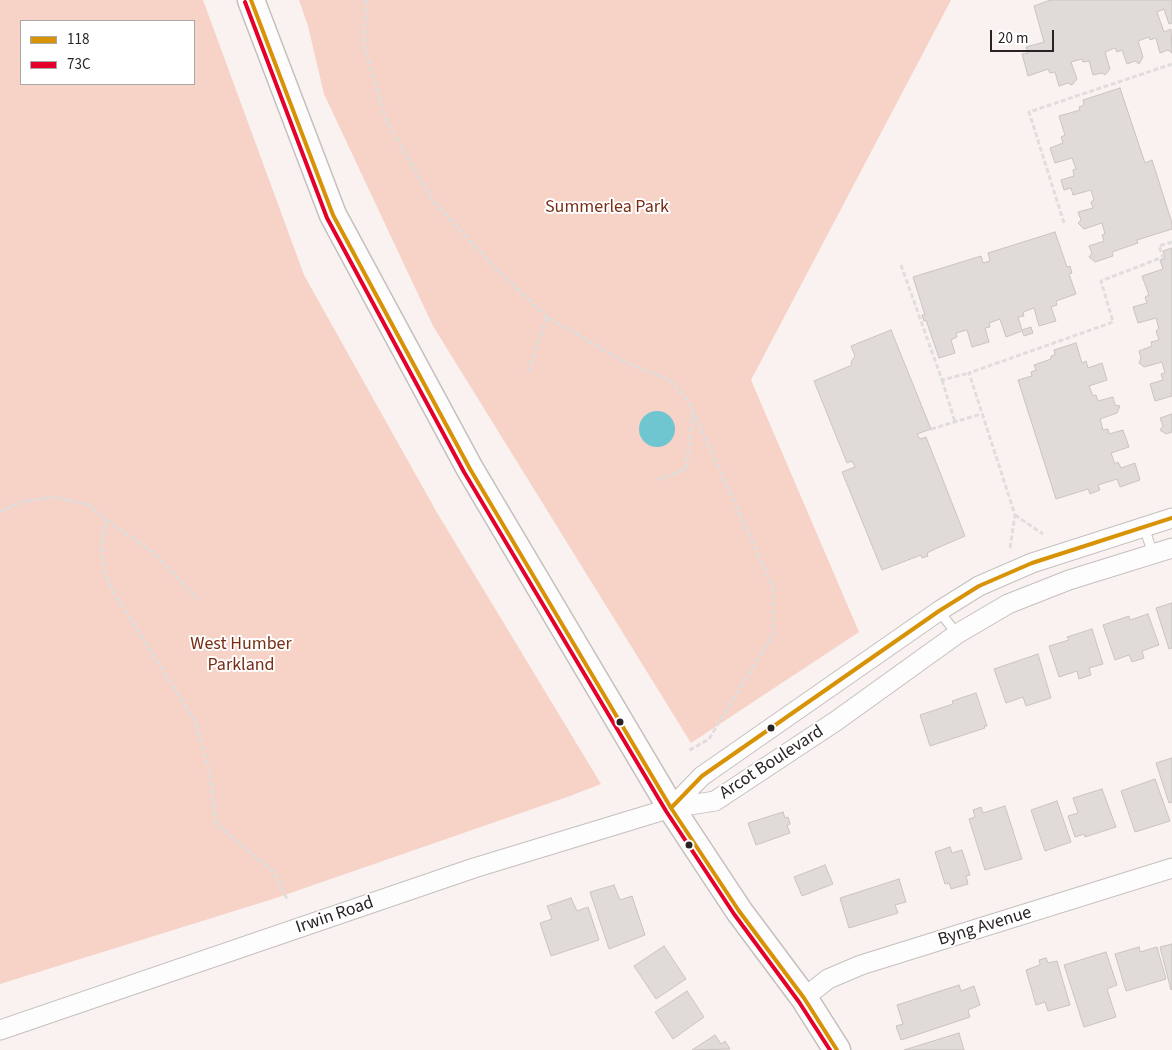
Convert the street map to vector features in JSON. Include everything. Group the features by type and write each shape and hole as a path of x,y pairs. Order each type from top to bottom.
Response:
{"main road":[{"path":"254,1 334,215 470,469 671,808 739,911 804,998 837,1050"}],"street":[{"name":"Arcot Boulevard","path":"671,808 702,776 939,611 979,586 1032,562 1172,518"},
{"name":"Arcot Boulevard","path":"671,808 715,801 836,721 956,634 1008,604 1068,580 1172,548"},
{"name":"Irwin Road","path":"0,1030 474,868 671,808"},
{"name":"Byng Avenue","path":"804,998 828,979 861,965 1172,868"}],"lane":[{"path":"1144,526 1153,554"},
{"path":"939,611 956,634"}],"path":[{"path":"366,0 364,45 386,120 432,201 498,271 547,317 627,363 671,381 688,401 772,587 772,634 709,739 688,751"},
{"path":"1064,223 1029,112 1172,64"},
{"path":"942,380 969,374 1113,322 1101,281 1163,257 1159,246 1172,242"},
{"path":"901,265 955,422"},
{"path":"528,372 547,317"},
{"path":"969,374 1015,515 1010,548"},
{"path":"658,480 686,469 693,412"},
{"path":"931,429 981,414"},
{"path":"0,512 21,502 54,496 89,505 106,520 154,553 198,600"},
{"path":"1015,515 1043,534"},
{"path":"106,520 102,554 105,573 114,592 194,721 210,773 216,824 274,872 287,899"}],"green space":[{"name":"West Humber Parkland","path":"0,0 203,0 304,275 436,511 601,784 276,898 0,984"},
{"name":"Summerlea Park","path":"299,0 951,0 751,380 859,632 691,743 433,326 324,94 308,26"}],"water":[{"path":"657,411 664,412 670,416 674,422 674,436 670,442 664,446 657,447 650,446 644,442 640,436 639,429 640,422 644,416 650,412"}],"building":[{"path":"1050,0 1172,0 1172,23 1169,24 1164,9 1157,12 1164,32 1171,29 1172,53 1168,50 1160,53 1156,38 1150,40 1149,37 1138,41 1143,57 1139,64 1135,61 1127,64 1122,50 1117,52 1115,48 1105,52 1110,69 1105,75 1102,73 1093,75 1089,61 1083,62 1082,59 1071,62 1077,79 1072,85 1068,83 1059,86 1055,72 1050,73 1048,69 1028,76 1022,54 1028,53 1026,47 1044,42 1034,6"},
{"path":"1120,88 1145,163 1152,160 1172,223 1172,229 1137,240 1138,243 1112,252 1113,256 1095,262 1089,257 1092,253 1089,246 1104,241 1102,235 1105,234 1102,223 1084,229 1078,223 1081,220 1078,212 1093,208 1091,202 1094,200 1091,190 1073,195 1071,188 1064,190 1061,180 1074,176 1073,170 1076,169 1072,158 1055,163 1050,148 1063,143 1061,137 1065,135 1059,116 1080,110 1079,107 1084,105 1083,100"},
{"path":"1055,232 1067,267 1070,266 1072,273 1069,274 1076,294 1056,301 1057,305 1051,307 1056,321 1039,326 1034,308 1023,312 1024,316 1018,317 1022,330 1031,327 1033,333 1024,336 1022,331 1006,337 1000,319 989,323 990,327 985,328 989,342 972,347 967,330 956,333 957,337 951,340 955,353 939,358 926,320 924,321 922,315 925,315 913,277 981,256 983,263 990,261 988,253"},
{"path":"1172,248 1172,396 1155,401 1150,384 1163,380 1161,374 1165,373 1162,362 1144,367 1139,363 1141,358 1139,351 1152,346 1151,342 1159,340 1156,331 1159,329 1156,318 1138,323 1133,307 1147,303 1145,297 1149,295 1142,276 1163,269 1160,260 1165,259 1163,251"},
{"path":"891,330 931,429 917,434 920,439 926,437 965,536 927,553 928,556 922,558 921,555 882,570 842,472 855,467 852,461 847,463 814,381 852,365 851,362 855,356 851,346"},
{"path":"1076,343 1082,363 1086,361 1088,368 1102,363 1107,380 1089,386 1093,396 1096,395 1098,401 1113,397 1115,405 1120,406 1117,413 1100,419 1103,430 1108,429 1109,434 1123,430 1129,447 1111,453 1115,464 1118,462 1121,468 1135,463 1140,480 1120,487 1117,479 1098,485 1100,490 1090,494 1088,489 1056,499 1018,380 1032,376 1031,372 1036,370 1034,365 1051,359 1051,356 1055,355 1054,350"},
{"path":"1172,414 1172,432 1166,434 1160,430 1163,426 1160,418"},
{"path":"1172,603 1172,648 1169,649 1156,608"},
{"path":"1148,614 1159,645 1142,651 1144,658 1132,662 1129,655 1115,660 1103,625 1129,616 1130,620"},
{"path":"1092,629 1103,664 1089,668 1091,675 1079,679 1077,671 1059,677 1049,646 1069,640 1067,637"},
{"path":"1038,654 1051,698 1026,706 1023,697 1006,703 994,669"},
{"path":"976,693 987,726 930,746 920,715 953,704 952,701"},
{"path":"1172,758 1172,802 1169,803 1156,763"},
{"path":"1155,779 1170,821 1135,832 1121,791"},
{"path":"1102,789 1116,827 1085,837 1084,834 1075,837 1068,816 1078,813 1073,798"},
{"path":"1057,801 1071,842 1045,851 1031,810"},
{"path":"1005,806 1022,859 985,870 969,819 975,817 973,810 981,807 983,813"},
{"path":"783,812 785,818 788,817 790,824 787,825 790,833 756,845 748,823"},
{"path":"950,847 952,853 962,850 970,875 966,876 968,884 951,889 949,883 945,884 935,852"},
{"path":"825,865 833,884 802,896 794,877"},
{"path":"899,879 906,902 895,905 898,913 849,928 840,898"},
{"path":"614,885 620,900 632,896 645,935 609,949 590,892"},
{"path":"571,898 577,911 588,907 599,940 551,956 540,923 552,919 547,906"},
{"path":"1172,944 1172,989 1171,990 1160,947"},
{"path":"664,946 686,979 656,999 634,966"},
{"path":"1139,947 1140,952 1157,947 1166,979 1126,991 1115,954"},
{"path":"1106,952 1117,985 1107,989 1116,1017 1084,1027 1064,965"},
{"path":"1046,958 1048,963 1057,961 1070,1005 1048,1011 1045,1002 1036,1005 1026,970 1040,965 1039,960"},
{"path":"959,985 961,991 974,986 980,1005 968,1010 970,1017 901,1040 896,1026 903,1024 897,1005"},
{"path":"687,991 704,1017 673,1039 655,1012"},
{"path":"959,1033 964,1050 904,1050"},
{"path":"715,1035 721,1044 725,1041 730,1049 692,1050"}],"transit line":[{"name":"118","path":"251,0 333,215 470,469 671,808 739,911 804,998 837,1050"},
{"name":"73C","path":"245,2 327,218 464,472 666,811 734,914 799,1002 830,1050"},
{"name":"118","path":"671,808 702,776 939,611 979,586 1032,563 1172,518"}]}
